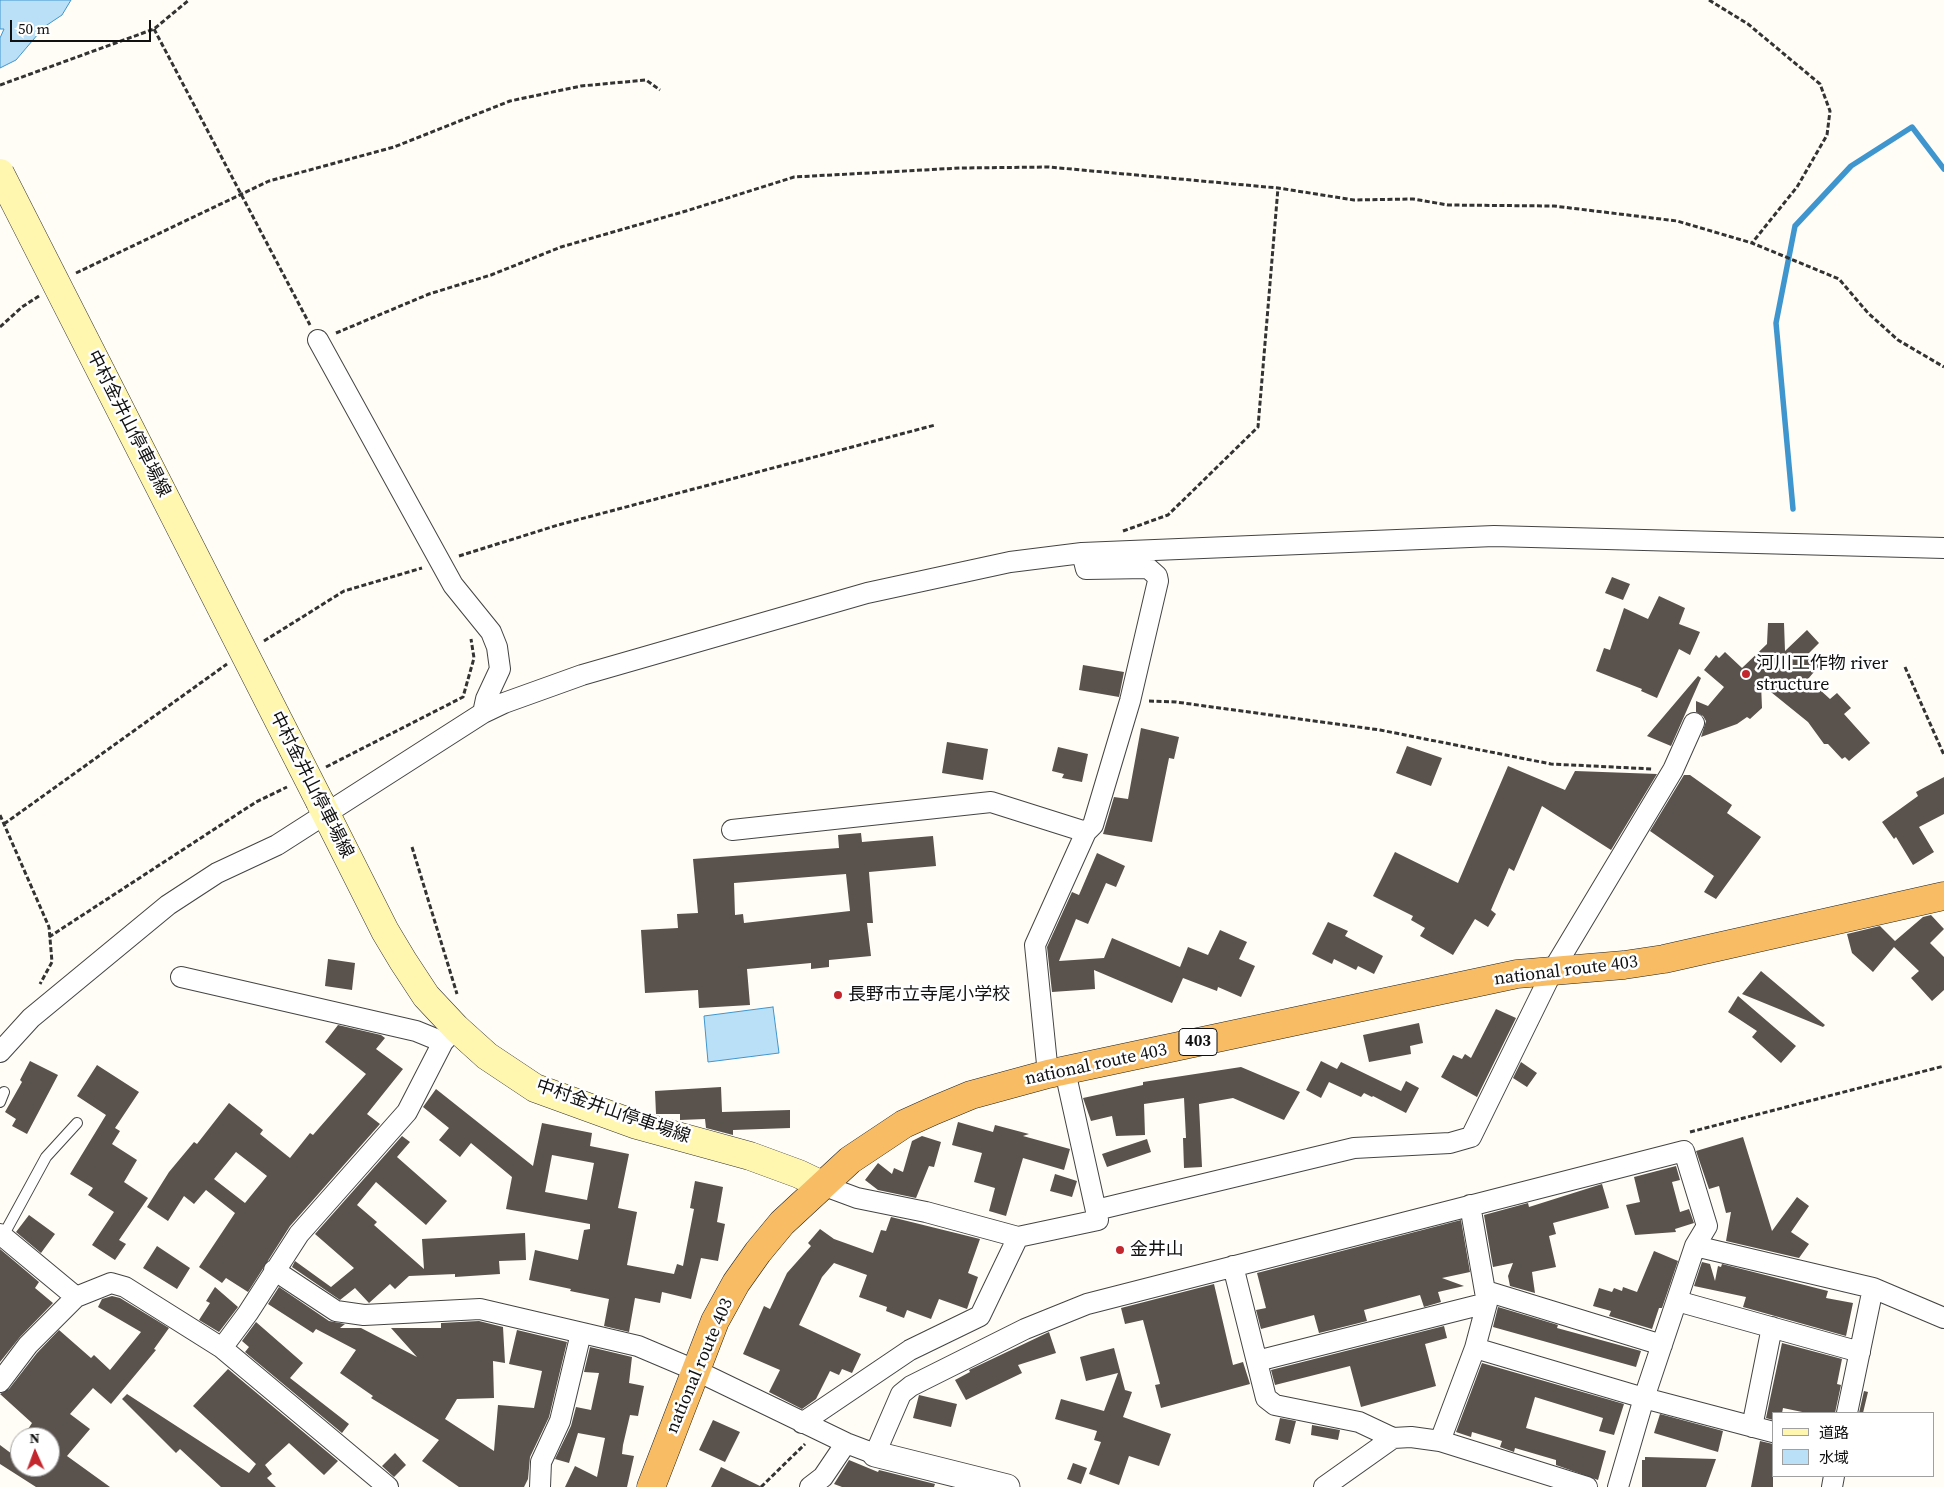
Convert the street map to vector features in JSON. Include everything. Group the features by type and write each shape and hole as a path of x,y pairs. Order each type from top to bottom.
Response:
{"highway":[{"name":"national route 403","path":"651,1487 715,1321 736,1283 782,1223 822,1185 850,1160 904,1124 971,1095 1056,1073 1507,976 1553,970 1624,966 1664,959 1944,896"}],"main road":[{"name":"中村金井山停車場線","path":"0,173 385,932 449,1035 487,1056 535,1088 638,1125 750,1156 799,1174 822,1185"}],"street":[{"path":"318,340 453,585 490,632 497,647 500,669 486,699 483,713"},
{"path":"0,1052 31,1018 168,905 217,874 277,845 322,809 483,713 504,703 582,675 867,593 1010,562 1082,554 1494,536 1944,548"},
{"path":"822,1185 857,1198 926,1212 1018,1237 1098,1220 1056,1073 1035,945 1086,832 1093,825 1130,701 1157,590 1157,576 1148,568 1086,569 1082,554"},
{"path":"1096,1210 1354,1148 1450,1143 1471,1137 1553,970 1674,770 1694,723"},
{"path":"732,830 991,802 1086,832"},
{"path":"180,977 416,1032 449,1035 407,1112 311,1219 274,1270 248,1313 222,1348"},
{"path":"875,1454 901,1394 928,1376 1025,1329 1087,1304 1684,1150 1707,1226 1695,1246 1644,1398 1618,1487"},
{"path":"1440,1441 1475,1348 1486,1297 1470,1205"},
{"path":"2,1235 76,1297"},
{"path":"802,1423 910,1350 980,1316 1018,1237"},
{"path":"1695,1246 1873,1288 1944,1318"},
{"path":"1233,1266 1266,1398 1275,1405 1359,1422 1393,1438 1410,1437 1440,1441 1587,1487"},
{"path":"274,1270 336,1311 364,1315 480,1309 638,1346 696,1371 846,1443 875,1454 1007,1487"},
{"path":"0,1382 28,1346 76,1297 111,1283 125,1287 222,1348 388,1487"},
{"path":"1847,1412 1873,1288"},
{"path":"1257,1361 1486,1297 1662,1345"},
{"path":"1677,1301 1860,1352"},
{"path":"1752,1427 1772,1328"},
{"path":"540,1487 541,1462 560,1421 581,1333"},
{"path":"1475,1348 1644,1398 1772,1432"},
{"path":"1324,1487 1393,1438"},
{"path":"810,1487 823,1477 846,1443"}],"lane":[{"path":"2,1235 46,1157 77,1123"}],"path":[{"path":"0,85 154,29 189,0"},
{"path":"1709,0 1748,24 1820,84 1830,111 1828,135 1797,187 1752,243"},
{"path":"154,29 318,340 429,294 491,275 561,247 794,177 960,168 1049,167 1278,188 1354,200 1413,199 1448,205 1554,206 1678,221 1752,243 1800,261 1839,280 1868,313 1898,340 1944,367"},
{"path":"68,278 84,268 269,181 394,148 510,101 581,86 646,80 660,90"},
{"path":"1116,533 1168,515 1258,427 1278,188"},
{"path":"0,327 22,307 45,292"},
{"path":"1905,666 1944,755"},
{"path":"1130,701 1176,702 1380,730 1551,764 1674,770"},
{"path":"0,815 49,927 52,962 36,992"},
{"path":"412,847 462,1011 449,1035"}],"water":[{"path":"0,0 71,0 62,15 44,27 16,60 0,68 0,38 4,29 0,29"},
{"path":"773,1007 779,1053 708,1062 704,1016"}],"building":[{"path":"1612,577 1630,584 1623,600 1605,593"},
{"path":"1659,596 1685,608 1679,624 1700,632 1690,655 1679,649 1657,698 1641,691 1642,689 1596,671 1604,648 1610,650 1624,608 1648,619"},
{"path":"1768,623 1784,623 1785,651 1807,630 1819,643 1808,654 1819,666 1808,679 1830,699 1837,693 1851,708 1844,714 1870,743 1849,761 1845,757 1842,759 1828,744 1824,744 1808,722 1761,684 1762,708 1750,719 1747,717 1737,724 1701,737 1706,721 1703,716 1696,712 1696,701 1708,706 1724,687 1704,670 1716,655 1719,658 1725,652 1742,668 1767,644"},
{"path":"1083,665 1124,672 1119,697 1079,690"},
{"path":"1698,676 1701,678 1671,746 1647,736"},
{"path":"1141,728 1179,737 1174,759 1169,758 1152,842 1103,834 1114,797 1128,799"},
{"path":"947,742 988,749 983,780 942,773"},
{"path":"1407,746 1442,758 1431,786 1396,773"},
{"path":"1058,747 1088,754 1082,782 1062,778 1064,774 1052,771"},
{"path":"1508,766 1565,790 1575,771 1657,774 1611,850 1542,806 1514,871 1509,868 1491,910 1496,914 1488,927 1475,919 1453,955 1420,936 1425,928 1411,920 1413,916 1373,896 1395,852 1458,883"},
{"path":"1684,775 1690,775 1732,805 1727,813 1761,837 1716,899 1704,892 1714,876 1650,831"},
{"path":"1944,777 1944,814 1919,827 1934,852 1913,865 1896,837 1894,839 1882,822 1918,796 1916,792"},
{"path":"861,833 862,842 933,836 936,866 869,872 873,923 867,923 871,956 829,960 829,967 811,969 811,963 747,969 750,1005 699,1008 698,990 645,993 641,930 678,928 677,914 698,913 693,859 839,848 838,835","holes":["846,874 850,911 744,923 743,914 735,915 734,883"]},
{"path":"1097,853 1125,866 1116,887 1106,883 1088,924 1076,919 1059,961 1104,958 1112,938 1180,967 1188,947 1208,955 1220,930 1247,942 1239,959 1255,966 1241,997 1218,987 1217,991 1183,978 1172,1003 1094,970 1095,989 1052,992 1047,947 1072,892 1079,895"},
{"path":"1931,915 1944,929 1930,943 1944,957 1944,990 1932,1001 1911,978 1919,971 1894,947 1873,972 1852,953 1847,934 1880,926 1895,941 1923,917"},
{"path":"1328,922 1348,931 1345,936 1383,956 1374,974 1358,966 1356,970 1334,959 1332,964 1312,954"},
{"path":"328,959 355,963 352,990 325,986"},
{"path":"1761,971 1825,1025 1823,1027 1742,994"},
{"path":"1738,996 1796,1046 1781,1063 1752,1037 1757,1031 1728,1012"},
{"path":"1496,1009 1516,1018 1477,1097 1441,1077 1453,1055 1462,1059 1465,1054 1471,1058"},
{"path":"1419,1023 1423,1043 1410,1046 1411,1054 1369,1062 1363,1035"},
{"path":"338,1025 381,1035 385,1038 376,1049 403,1069 367,1114 380,1124 290,1226 248,1292 226,1278 222,1283 199,1267 235,1213 206,1190 194,1204 184,1196 168,1221 147,1207 169,1172 194,1142 197,1144 229,1103 263,1130 260,1134 290,1158 310,1133 313,1135 366,1074 325,1042","holes":["236,1152 267,1176 245,1203 214,1179"]},
{"path":"30,1061 58,1075 27,1134 12,1126 16,1119 5,1112 22,1082 20,1080"},
{"path":"1321,1061 1337,1069 1341,1062 1401,1091 1406,1081 1419,1088 1406,1113 1373,1096 1364,1093 1361,1097 1329,1082 1321,1098 1306,1090"},
{"path":"1521,1062 1537,1073 1527,1087 1513,1078"},
{"path":"97,1065 139,1092 115,1128 120,1131 112,1144 137,1160 124,1182 148,1198 119,1240 126,1244 115,1260 92,1245 114,1212 88,1195 93,1188 70,1174 106,1115 77,1096"},
{"path":"1241,1067 1300,1092 1284,1120 1233,1098 1199,1104 1202,1167 1184,1168 1183,1138 1186,1138 1184,1098 1144,1104 1145,1135 1116,1136 1112,1116 1091,1121 1083,1098 1143,1085 1143,1082"},
{"path":"721,1087 722,1112 790,1110 790,1128 733,1130 733,1135 706,1128 705,1119 680,1120 680,1114 656,1114 655,1091"},
{"path":"436,1089 533,1166 542,1123 592,1133 590,1146 629,1154 618,1208 637,1212 627,1265 674,1274 677,1264 683,1266 694,1209 690,1208 695,1181 723,1187 717,1222 725,1224 718,1261 701,1258 691,1299 662,1292 660,1303 635,1298 629,1332 604,1326 609,1299 529,1280 535,1250 578,1260 584,1230 590,1229 590,1224 506,1209 512,1177 471,1143 460,1157 439,1140 449,1128 423,1107","holes":["552,1155 594,1163 587,1200 545,1192"]},
{"path":"958,1122 993,1132 995,1125 1029,1134 1023,1136 1070,1149 1064,1170 1023,1158 1006,1216 989,1211 995,1188 974,1182 982,1153 952,1145"},
{"path":"402,1136 410,1142 397,1157 447,1201 426,1225 376,1182 357,1205 377,1222 374,1225 424,1269 422,1239 525,1233 526,1260 499,1261 500,1274 455,1277 455,1274 409,1276 395,1289 390,1284 369,1303 355,1288 340,1300 292,1267 295,1261 331,1287 354,1268 315,1234"},
{"path":"922,1136 941,1142 934,1167 929,1166 916,1198 878,1190 865,1180 878,1163 892,1174 894,1168 903,1172 912,1141"},
{"path":"1743,1137 1772,1231 1797,1197 1809,1206 1791,1232 1809,1244 1799,1258 1726,1241 1731,1212 1726,1213 1719,1186 1709,1189 1696,1151"},
{"path":"1147,1139 1151,1152 1107,1167 1102,1154"},
{"path":"1676,1166 1680,1180 1672,1182 1680,1212 1689,1209 1694,1223 1675,1229 1676,1232 1635,1235 1626,1205 1640,1202 1634,1177"},
{"path":"1055,1174 1077,1181 1072,1197 1050,1191"},
{"path":"1602,1184 1609,1208 1553,1223 1556,1234 1549,1236 1556,1267 1532,1272 1535,1293 1510,1286 1508,1276 1513,1263 1493,1267 1484,1215 1528,1203 1529,1207"},
{"path":"29,1215 55,1234 41,1253 16,1232"},
{"path":"891,1217 980,1239 968,1273 978,1277 967,1309 939,1299 931,1319 907,1310 904,1318 886,1311 887,1307 859,1297 867,1275 834,1263 822,1277 799,1325 861,1354 852,1373 842,1369 839,1375 830,1371 816,1399 802,1409 769,1392 780,1370 743,1354 764,1306 770,1309 787,1273 811,1246 808,1243 820,1229 834,1239 873,1253 881,1230 886,1231"},
{"path":"1461,1220 1470,1272 1442,1278 1464,1286 1438,1292 1441,1302 1424,1307 1420,1295 1364,1310 1367,1321 1319,1333 1314,1315 1261,1329 1256,1310 1266,1308 1257,1273"},
{"path":"157,1246 190,1268 177,1289 143,1268"},
{"path":"0,1249 39,1282 35,1288 53,1303 20,1337 0,1362"},
{"path":"1654,1251 1678,1261 1662,1308 1659,1308 1652,1329 1609,1316 1611,1311 1593,1306 1599,1288 1612,1292 1614,1288 1622,1291 1623,1287 1637,1292"},
{"path":"1702,1262 1710,1264 1715,1281 1718,1266 1721,1267 1722,1264 1828,1291 1826,1298 1853,1303 1846,1336 1743,1307 1746,1297 1694,1286"},
{"path":"1214,1284 1233,1365 1243,1362 1250,1384 1161,1408 1155,1385 1160,1384 1143,1320 1125,1324 1121,1308"},
{"path":"215,1287 238,1307 219,1332 199,1320 210,1303 206,1301"},
{"path":"279,1287 329,1321 345,1324 340,1328 361,1328 417,1357 391,1328 441,1328 441,1323 479,1321 503,1327 505,1363 493,1361 494,1398 457,1399 445,1419 494,1451 498,1405 534,1408 542,1371 509,1364 517,1330 567,1342 549,1417 530,1457 528,1479 524,1487 459,1487 422,1461 439,1440 371,1398 373,1396 340,1373 356,1350 316,1329 313,1333 268,1304"},
{"path":"112,1296 120,1298 169,1328 154,1349 156,1350 111,1404 93,1388 70,1414 90,1429 67,1456 110,1487 36,1487 20,1477 60,1477 60,1427 29,1427 32,1423 0,1394 9,1389 37,1353 59,1330 91,1358 94,1355 110,1370 141,1332 98,1307 102,1299"},
{"path":"1498,1307 1558,1325 1557,1328 1641,1351 1636,1367 1493,1327"},
{"path":"256,1322 303,1363 290,1378 349,1424 342,1433 245,1352 249,1347 242,1341"},
{"path":"1444,1326 1447,1338 1425,1344 1436,1386 1361,1407 1350,1366 1275,1385 1271,1370"},
{"path":"1049,1332 1056,1353 1018,1365 1022,1373 966,1400 955,1380 970,1372 969,1370"},
{"path":"1782,1343 1842,1359 1837,1384 1841,1385 1835,1412 1802,1412 1783,1408 1782,1412 1772,1412 1772,1420 1766,1418"},
{"path":"590,1347 632,1357 629,1383 644,1386 638,1416 630,1415 623,1445 622,1454 634,1456 627,1487 565,1487 575,1466 597,1477 605,1438 578,1433 569,1463 555,1459 571,1426 576,1407 591,1410 599,1373 584,1372"},
{"path":"1114,1348 1125,1390 1132,1392 1123,1417 1171,1434 1159,1466 1129,1456 1119,1485 1089,1474 1101,1442 1094,1440 1097,1431 1055,1419 1061,1399 1104,1411 1118,1373 1086,1381 1080,1357"},
{"path":"1482,1363 1624,1404 1614,1435 1599,1431 1603,1418 1535,1397 1526,1428 1606,1451 1598,1480 1556,1465 1556,1460 1515,1448 1514,1452 1500,1447 1502,1441 1472,1432 1471,1437 1456,1432"},
{"path":"228,1369 338,1461 324,1475 289,1443 265,1465 272,1474 267,1478 276,1487 221,1487 180,1449 176,1453 122,1399 127,1394 249,1473 256,1464 193,1406"},
{"path":"1864,1391 1868,1392 1863,1412 1859,1412"},
{"path":"919,1395 957,1404 951,1427 913,1418"},
{"path":"1660,1414 1723,1431 1718,1452 1654,1433"},
{"path":"1280,1418 1296,1421 1290,1444 1275,1440"},
{"path":"713,1420 740,1432 725,1462 699,1450"},
{"path":"1312,1425 1340,1430 1338,1440 1311,1435"},
{"path":"1760,1441 1772,1444 1773,1487 1751,1487"},
{"path":"0,1445 10,1452 10,1470 0,1464"},
{"path":"395,1453 406,1465 394,1477 382,1466"},
{"path":"1645,1457 1716,1459 1706,1487 1642,1487 1642,1460 1645,1460"},
{"path":"849,1460 878,1472 879,1470 935,1484 934,1487 842,1487 834,1484"},
{"path":"1073,1463 1087,1468 1081,1484 1067,1479"},
{"path":"721,1467 762,1487 711,1487"}],"waterway":[{"path":"1793,509 1776,323 1795,226 1851,166 1912,127 1944,169"}],"place":[{"name":"河川工作物 river structure","path":"1746,674"},
{"name":"長野市立寺尾小学校","path":"838,995"},
{"name":"金井山","path":"1120,1250"}]}
